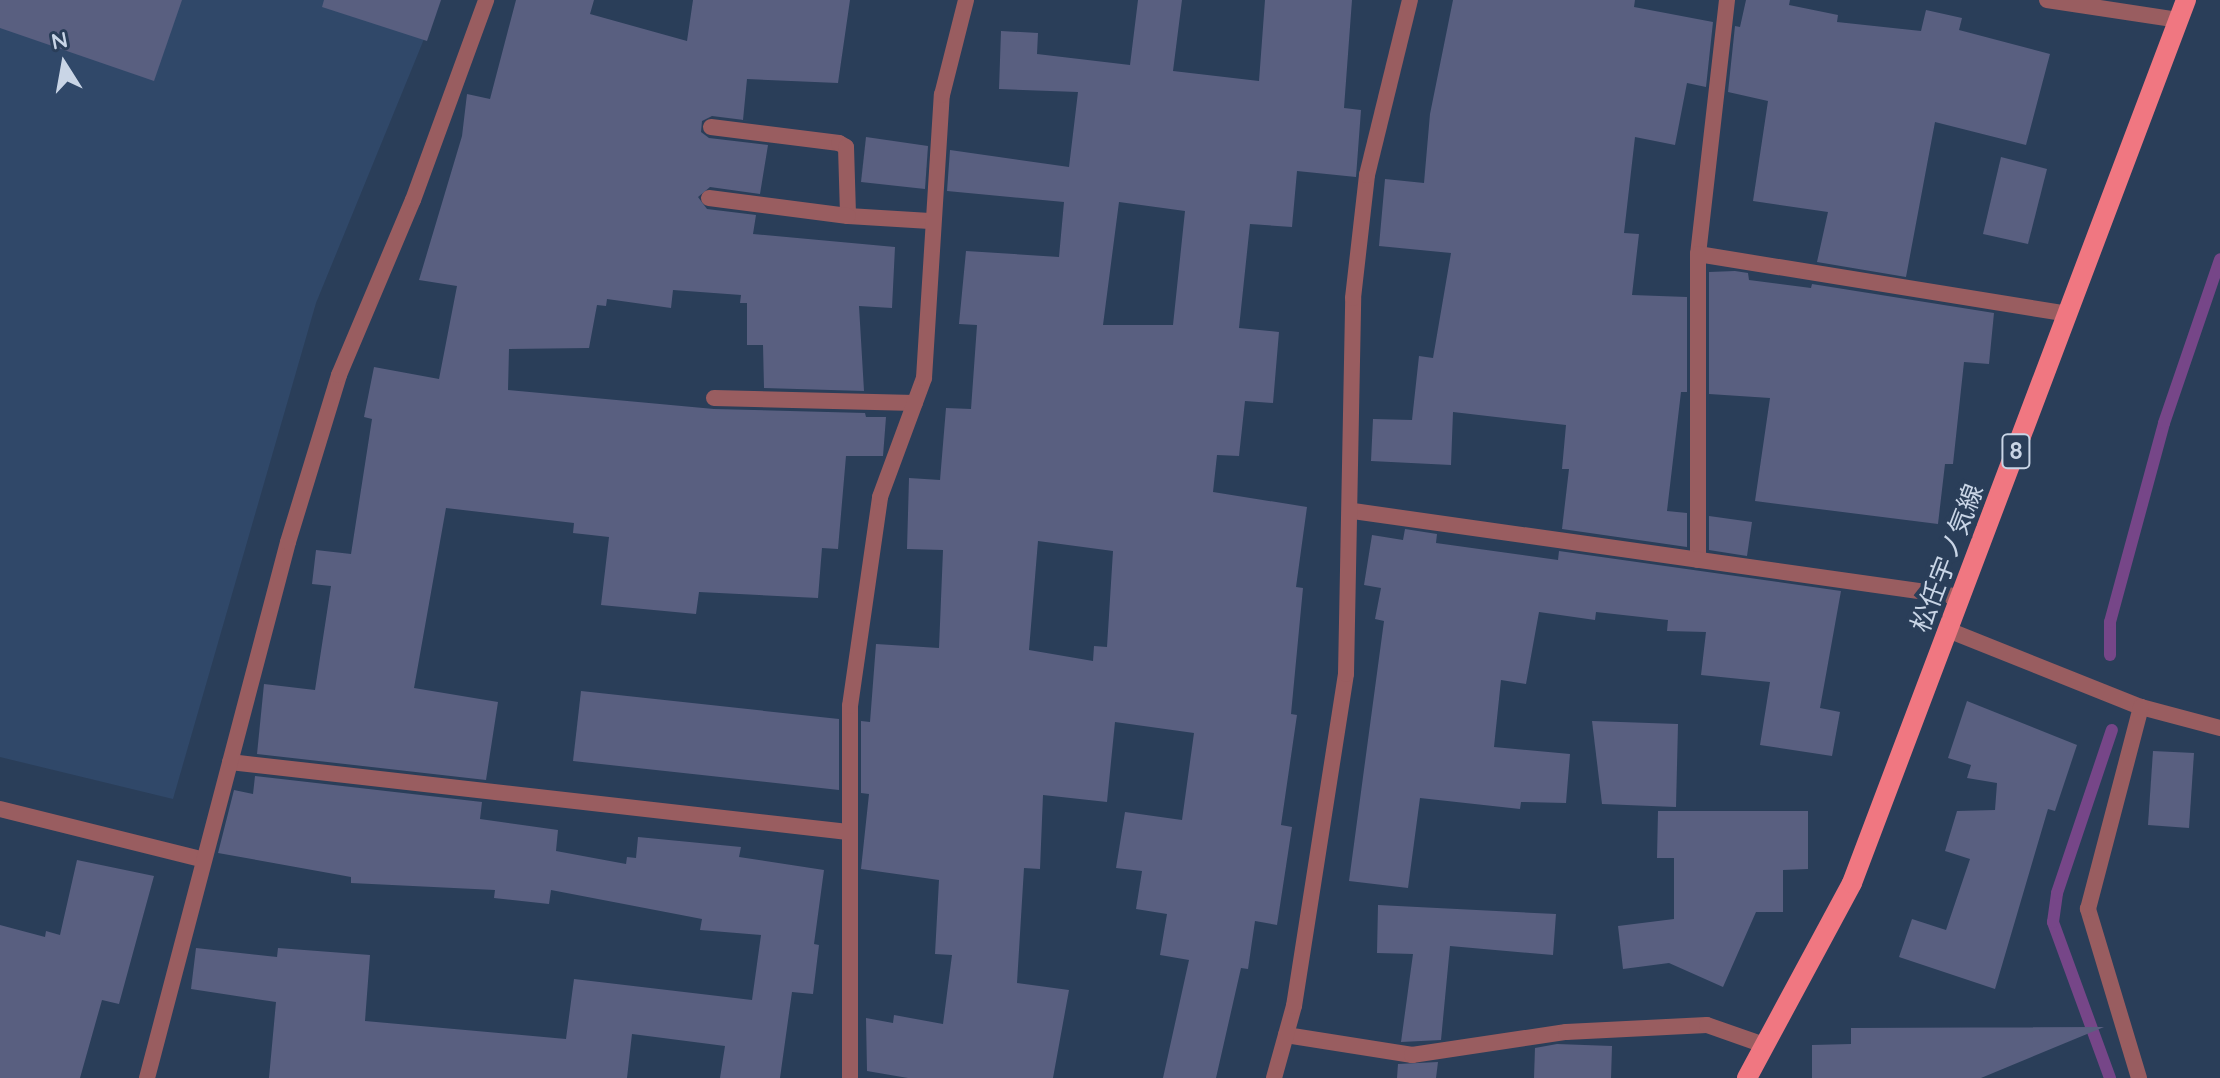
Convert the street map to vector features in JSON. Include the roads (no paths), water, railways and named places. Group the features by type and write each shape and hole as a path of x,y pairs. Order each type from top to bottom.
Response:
{"main road":[{"name":"松任宇ノ気線","path":"1747,1078 1852,883 2183,10"}],"street":[{"path":"147,1078 288,542 339,375 413,200 486,0"},
{"path":"850,1078 853,969 848,832 850,706 880,497 924,378 930,221 942,95 966,0"},
{"path":"1274,1078 1286,1035 1346,674 1353,511 1353,298 1367,175 1410,0"},
{"path":"1698,560 1698,254 1727,0"},
{"path":"2047,0 2183,10"},
{"path":"711,127 846,147 848,216"},
{"path":"709,198 848,216 930,221"},
{"path":"1698,254 2068,314"},
{"path":"714,398 915,403"},
{"path":"1353,511 1961,597"},
{"path":"1948,630 2141,707 2220,728"},
{"path":"2139,1078 2088,909 2141,707"},
{"path":"230,762 848,832"},
{"path":"0,809 204,860"},
{"path":"1286,1035 1412,1055 1566,1032 1707,1025 1764,1045"}],"waterway":[{"path":"2110,655 2110,622 2164,423 2220,259"},
{"path":"2110,1078 2053,922 2057,893 2112,730"}]}
